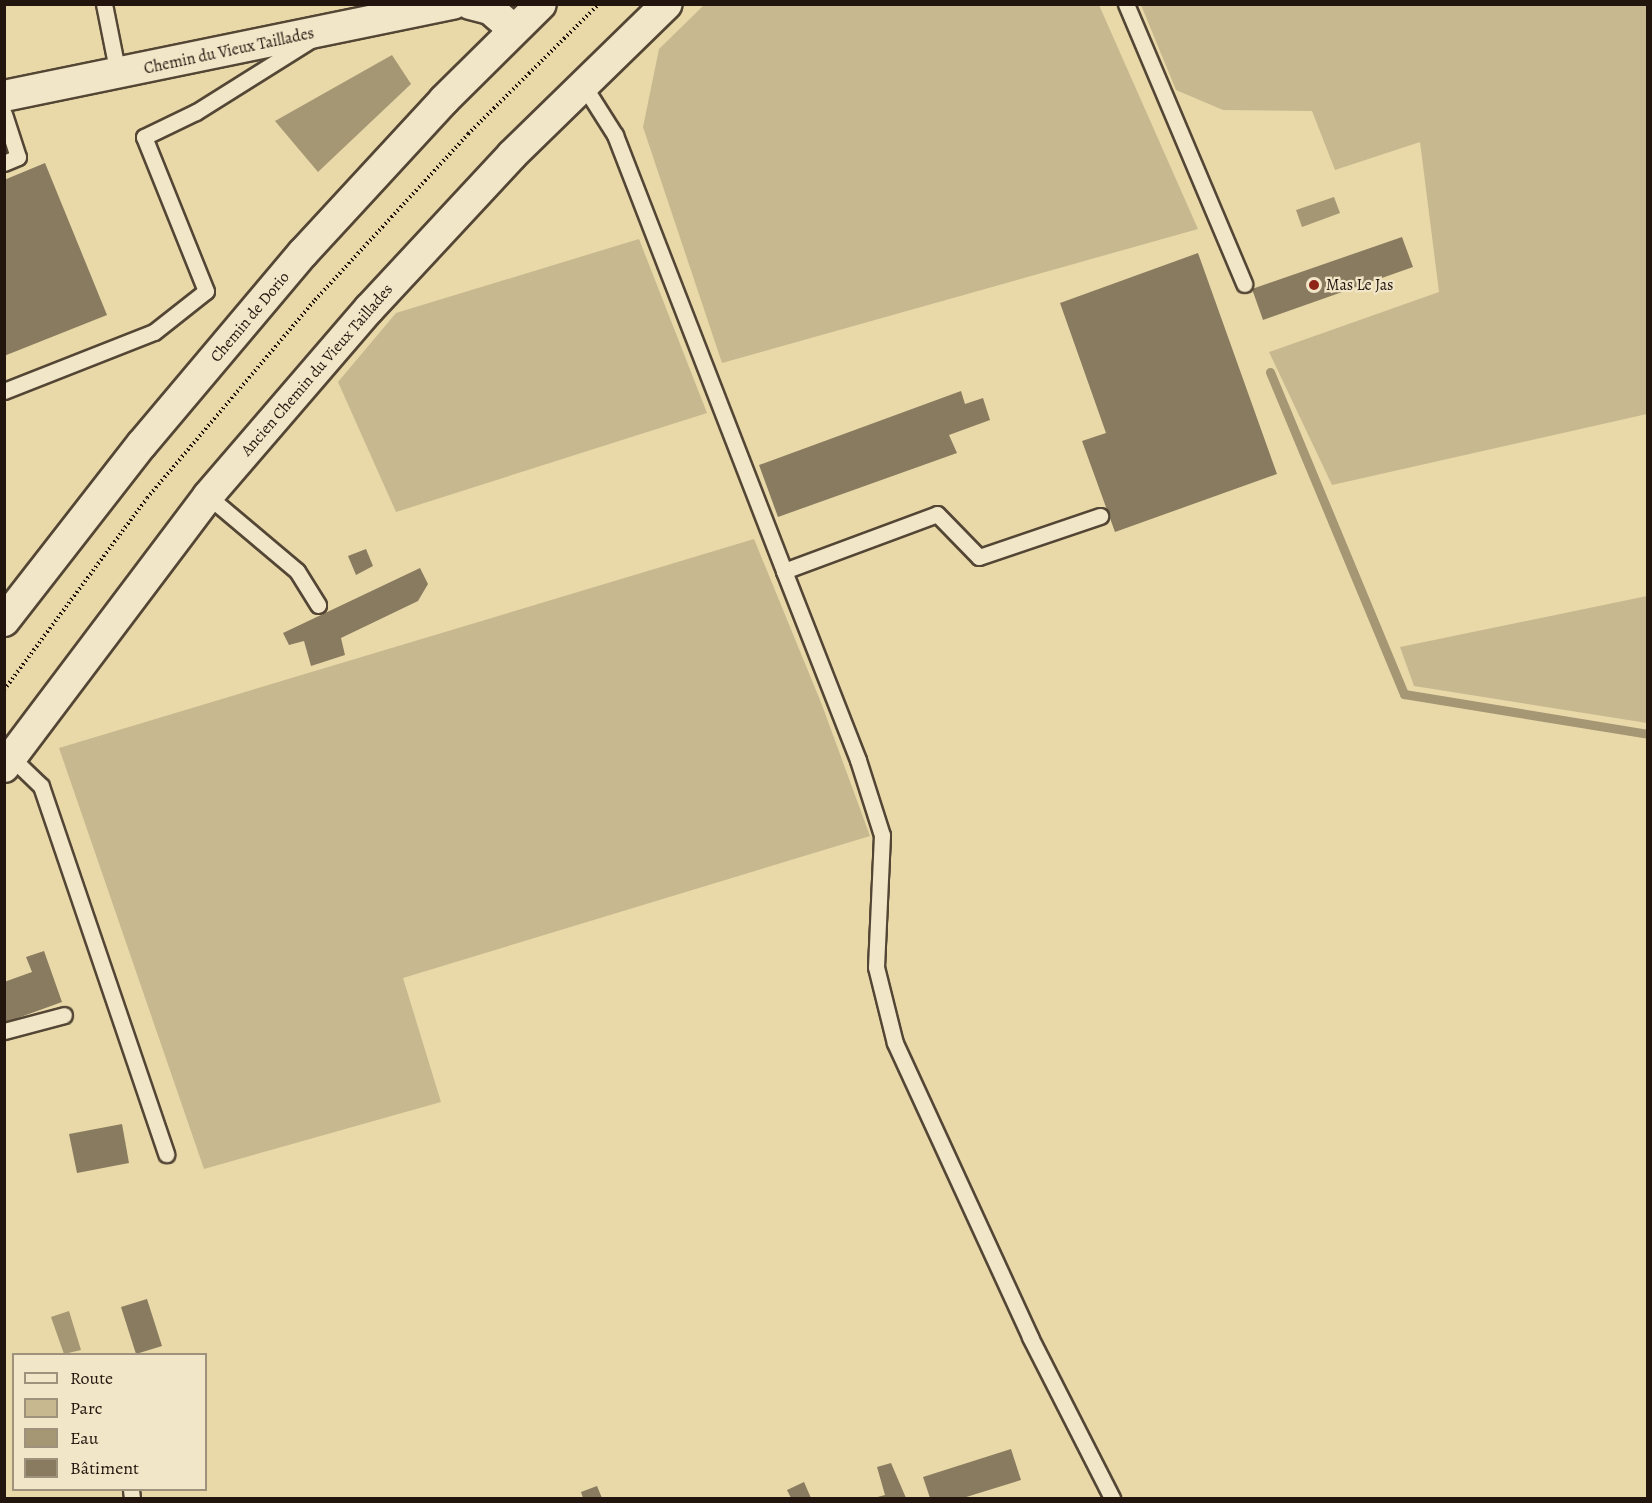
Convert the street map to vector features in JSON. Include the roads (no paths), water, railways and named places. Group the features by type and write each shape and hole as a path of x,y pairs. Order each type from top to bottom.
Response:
{"street":[{"name":"Chemin de Dorio","path":"4,621 142,444 303,253 444,100 541,4"},
{"name":"Ancien Chemin du Vieux Taillades","path":"8,762 208,496 385,292 512,154 667,4"},
{"name":"Chemin du Vieux Taillades","path":"4,96 319,32 395,10 452,5 490,9 514,30"}],"lane":[{"path":"104,4 118,74"},
{"path":"1126,4 1244,284"},
{"path":"4,391 154,332 206,291 144,137 206,106 303,47 319,32"},
{"path":"584,86 615,135 858,760 882,835 876,967 895,1043 1030,1337 1112,1498"},
{"path":"4,114 18,157 4,163"},
{"path":"208,496 297,571 318,605"},
{"path":"784,571 938,513 979,557 1100,516"},
{"path":"8,762 41,786 166,1154"},
{"path":"4,1031 64,1015"}],"water":[{"path":"392,55 411,84 318,172 275,121"},
{"path":"1334,197 1340,213 1302,227 1296,210"},
{"path":"69,1311 81,1350 64,1353 51,1317"}],"waterway":[{"path":"1270,372 1404,694 1648,734"}],"place":[{"name":"Mas Le Jas","path":"1314,285"}]}
